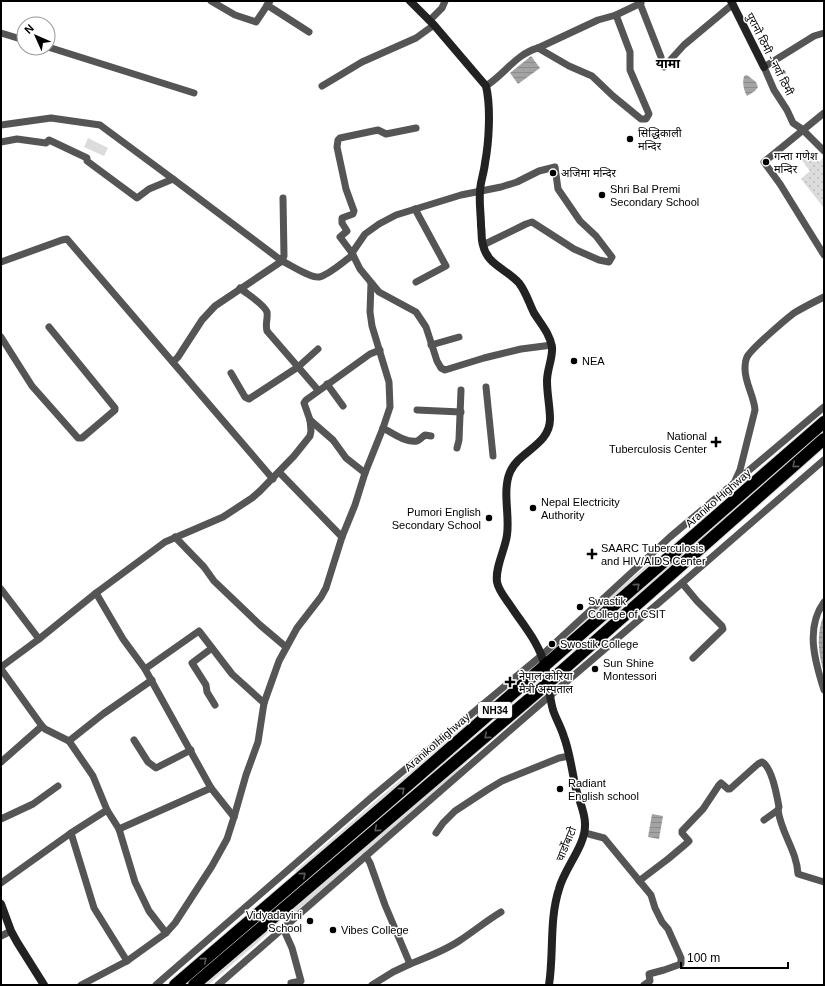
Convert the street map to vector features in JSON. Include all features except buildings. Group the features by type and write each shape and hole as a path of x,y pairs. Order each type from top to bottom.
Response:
{"highway":[{"name":"Araniko Highway","path":"175,985 543,660 824,422"},
{"name":"NH34","path":"194,985 549,689 824,439"}],"main road":[{"path":"410,1 432,22 486,86 488,95 488,140 480,192 483,245 487,256 494,264 507,272 526,292 534,311 549,336 552,345"},
{"name":"पुरानो ठिमी - नयाँ ठिमी","path":"732,3 764,66"},
{"name":"चार्डोबाटो","path":"549,985 552,964 553,909 559,886 585,833 586,823 565,737 553,710 543,660 536,643 502,594 497,579 507,536 507,494 509,476 516,463 536,447 549,429 550,422 546,382 547,371 552,354 552,345"},
{"path":"1,904 11,931 44,985"}],"street":[{"path":"211,1 235,15 256,22 268,3 309,32"},
{"path":"322,86 362,62 416,38 432,22 445,1"},
{"path":"486,86 493,82 516,59 531,50 598,20 616,15 640,2 661,57"},
{"path":"664,67 684,45 732,3"},
{"path":"538,48 569,66 592,76 641,119 646,119 649,114 630,70 630,52 616,15"},
{"path":"1,33 16,38"},
{"path":"764,66 814,36 824,33"},
{"path":"56,50 194,93"},
{"name":"पुरानो ठिमी - नयाँ ठिमी","path":"764,66 774,90 787,110 793,123 803,130 824,151"},
{"path":"824,113 764,162 780,184 824,255"},
{"path":"1,124 51,118 100,125 282,261 312,276 320,277 328,273 352,254 365,234 378,224 396,215 461,195 480,192 517,182 539,171 555,167 558,189 580,221 596,236 612,257 609,262 599,260 574,249 532,222 483,245"},
{"path":"416,128 386,134 378,130 340,138 338,140 337,147 346,188 354,211 353,214 342,218 342,223 347,232 340,237 360,269 379,292 416,312 426,327 437,361 441,368 445,370 521,349 552,345"},
{"path":"1,142 17,139 46,143 49,140 87,158 87,161 137,198 149,189 173,179"},
{"path":"173,362 178,357 202,320 215,306 282,261 284,256 283,198"},
{"path":"415,209 446,266 416,282"},
{"path":"1,262 67,239 273,479"},
{"path":"81,985 127,961 166,933 175,923 219,855 226,839 258,742 264,703 279,661 297,628 326,588 342,537 390,407 389,382 372,326 370,312 371,283"},
{"path":"240,288 264,307 267,318 267,331 318,390"},
{"path":"734,483 740,470 754,410 754,401 745,374 745,362 747,357 787,319 824,297"},
{"path":"1,336 32,386 78,438 82,438 115,410 115,408 49,327"},
{"path":"431,345 459,338"},
{"path":"231,373 245,397 248,398 298,367 318,349"},
{"path":"166,933 149,911 135,882 119,829 107,810 93,776 69,740 45,729 42,726 1,668 165,542 223,517 252,498 273,479 307,442 311,431 310,420 304,403 306,400 370,354 380,350"},
{"path":"327,384 343,406"},
{"path":"486,387 493,456"},
{"path":"457,448 461,412 460,390"},
{"path":"156,985 372,797 543,660 670,537 824,407"},
{"path":"417,410 461,412"},
{"path":"310,420 333,440 346,458 365,473"},
{"path":"383,428 404,439 414,441 419,440 425,435 430,436"},
{"path":"218,985 366,856 549,689 682,583 824,460"},
{"path":"279,472 342,537"},
{"path":"174,537 204,568 214,581 260,625 286,647"},
{"path":"682,583 697,601 722,626 722,629 717,635 693,658"},
{"path":"1,589 39,639"},
{"path":"96,594 123,639 152,680 211,788 234,817"},
{"path":"824,602 815,625 813,644 815,662 824,690"},
{"path":"145,669 199,631 232,674 264,703"},
{"path":"212,648 192,663 206,685 207,692 215,704"},
{"path":"69,740 152,680"},
{"path":"1,762 42,726"},
{"path":"134,740 148,762 156,768 191,750"},
{"path":"436,833 455,811 502,781 559,758 569,756"},
{"path":"639,882 689,841 682,833 682,830 703,809 719,785 721,784 730,789 760,763 765,764 770,774 779,807 780,822 788,838 798,874 824,882"},
{"path":"1,818 33,804 58,786"},
{"path":"119,829 211,788"},
{"path":"1,883 71,833 107,810"},
{"path":"764,820 778,810"},
{"path":"71,833 94,908 127,961"},
{"path":"585,833 604,838 651,895 662,922 668,929 681,958 680,964 649,974 650,981 644,985"},
{"path":"366,856 410,964"},
{"path":"372,985 393,972 460,941 483,923 501,912"},
{"path":"283,928 292,948 302,983 291,982 292,985"},
{"path":"1,936 11,931"}],"shaded area":[{"path":"531,56 540,68 518,84 510,73"},
{"path":"747,75 756,82 758,87 747,96 743,81 744,76"},
{"path":"88,138 108,148 104,156 84,147"},
{"path":"807,148 819,162 824,157 824,208 801,179 810,171 798,155"},
{"path":"824,431 824,433 653,582 563,657 562,655"},
{"path":"648,564 650,567 555,650 553,648 606,600"},
{"path":"824,614 824,673 820,658 819,636 821,621"},
{"path":"513,685 384,800 297,873 295,871 385,793"},
{"path":"524,695 468,745 185,985 181,985"},
{"path":"532,703 533,704 462,766 428,799 301,909 281,920 256,944 208,985 202,985 368,845"},
{"path":"652,814 663,816 659,839 648,837"}],"place":[{"name":"सिद्धिकाली मन्दिर","path":"630,139"},
{"name":"गन्ता गणेश मन्दिर","path":"766,162"},
{"name":"अजिमा मन्दिर","path":"553,173"},
{"name":"Shri Bal Premi Secondary School","path":"602,195"},
{"name":"NEA","path":"574,361"},
{"name":"National Tuberculosis Center","path":"716,442"},
{"name":"Nepal Electricity Authority","path":"533,508"},
{"name":"Pumori English Secondary School","path":"489,518"},
{"name":"SAARC Tuberculosis and HIV/AIDS Center","path":"592,554"},
{"name":"Swastik College of CSIT","path":"580,607"},
{"name":"Swostik College","path":"552,644"},
{"name":"Sun Shine Montessori","path":"595,669"},
{"name":"नेपाल कोरिया मैत्री अस्पताल","path":"510,682"},
{"name":"Radiant English school","path":"560,789"},
{"name":"Vidyadayini School","path":"310,921"},
{"name":"Vibes College","path":"333,930"}],"district":[{"name":"यामा","path":"668,63"}]}
